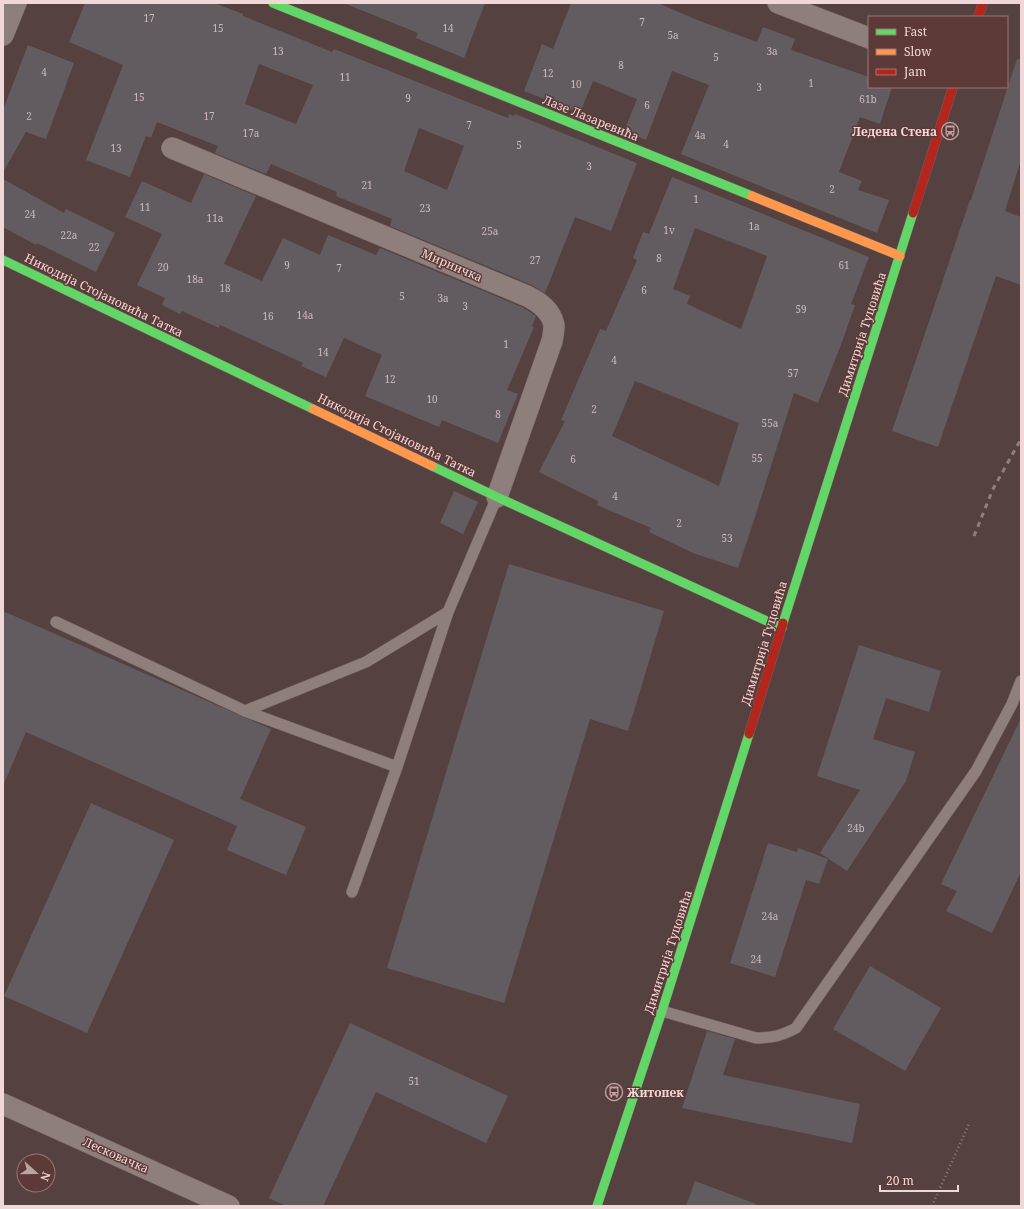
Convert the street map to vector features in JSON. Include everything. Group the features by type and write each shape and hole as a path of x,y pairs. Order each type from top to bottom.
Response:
{"street":[{"path":"3,35 16,3"},
{"name":"Лазе Лазаревића","path":"273,3 900,256"},
{"path":"778,3 868,38"},
{"path":"978,16 982,3"},
{"name":"Димитрија Туцовића","path":"597,1206 662,1011 953,88"},
{"name":"Мирничка","path":"172,148 527,296 539,303 550,314 554,326 552,341 497,497"},
{"name":"Никодија Стојановића Татка","path":"3,260 497,497 782,628"},
{"name":"Лесковачка","path":"3,1104 229,1206"}],"lane":[{"path":"352,892 397,767 448,612 497,497"},
{"path":"245,711 366,662 448,612"},
{"path":"56,622 245,711 397,767"},
{"path":"662,1011 756,1038 770,1038 784,1034 796,1028 976,771 1012,704 1021,681"}],"path":[{"path":"932,1206 969,1124"}],"building":[{"path":"85,3 214,3 332,52 334,49 508,118 509,114 514,116 515,114 637,163 611,231 575,217 545,293 532,285 390,226 392,219 336,196 337,192 271,164 266,174 215,153 218,146 157,122 151,138 146,136 130,177 86,160 123,65 69,42","holes":["259,64 313,85 296,124 245,104","419,128 464,146 447,190 404,171"]},
{"path":"346,3 485,3 464,58 416,38 418,33"},
{"path":"571,3 658,3 697,20 757,42 763,27 795,39 791,50 868,77 868,88 892,88 880,124 860,117 839,172 862,181 858,190 889,200 877,233 681,154 709,85 672,71 646,140 624,131 637,99 593,81 580,113 524,91 542,44 553,49"},
{"path":"28,45 74,63 46,139 26,132 3,172 3,110"},
{"path":"1017,59 1021,60 1021,160 1005,211 1021,217 1021,285 996,276 938,447 892,431"},
{"path":"204,174 256,196 224,264 262,281 283,238 320,255 328,235 376,255 380,248 522,307 536,316 532,326 534,327 507,390 518,394 498,443 442,420 439,427 365,396 382,355 344,338 326,377 301,366 303,363 220,325 219,328 182,311 180,314 162,305 165,298 137,285 162,234 125,217 142,181 191,203"},
{"path":"672,177 869,257 851,304 855,305 818,403 794,393 738,568 693,553 649,532 651,528 597,505 598,501 539,472 565,421 561,420 600,329 606,331 637,260 633,258 643,232 649,234","holes":["695,228 767,256 741,329 687,304 690,296 673,289","635,381 739,423 719,486 612,436"]},
{"path":"3,179 64,213 66,209 115,233 96,272 37,243 36,245 3,227"},
{"path":"454,491 478,502 463,534 440,523"},
{"path":"509,564 664,611 628,731 590,719 504,1003 387,968"},
{"path":"3,611 271,729 240,799 306,827 286,875 227,850 237,826 26,732 3,786"},
{"path":"859,645 941,671 929,712 886,698 873,739 915,752 906,781 847,871 820,853 860,790 817,776"},
{"path":"1021,718 1021,872 992,933 946,911 957,891 941,884"},
{"path":"91,803 174,840 87,1033 4,996"},
{"path":"768,843 797,852 798,848 828,859 819,884 806,880 775,977 730,963"},
{"path":"870,966 941,1008 905,1071 833,1029"},
{"path":"350,1023 508,1096 486,1143 376,1092 323,1206 286,1206 269,1198"},
{"path":"707,1031 735,1039 723,1075 860,1104 852,1143 682,1108"},
{"path":"695,1181 756,1204 756,1206 686,1206"}],"railway":[{"path":"974,536 993,489 1021,439"}],"traffic: fast":[{"path":"273,3 752,196"},
{"path":"783,623 913,213"},
{"path":"3,260 313,409"},
{"path":"432,466 782,628"},
{"path":"597,1206 662,1011 749,734"}],"traffic: slow":[{"path":"752,196 900,256"},
{"path":"313,409 432,466"}],"traffic: jam":[{"path":"978,16 983,3"},
{"path":"913,213 953,88"},
{"path":"749,734 783,623"}],"place":[{"name":"Ледена Стена","path":"950,131"},
{"name":"Житопек","path":"614,1092"}]}
